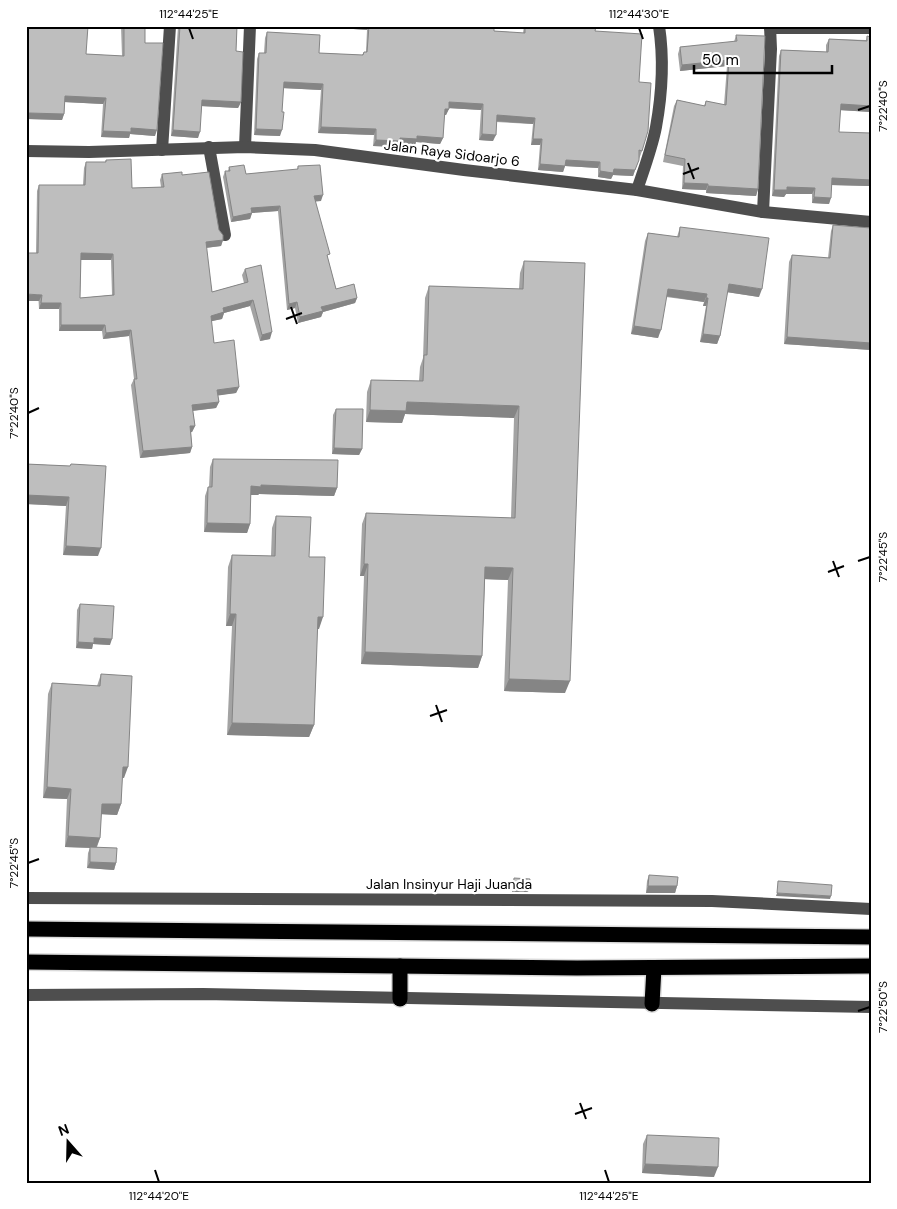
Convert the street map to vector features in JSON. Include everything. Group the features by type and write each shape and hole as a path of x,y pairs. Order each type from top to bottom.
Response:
{"highway":[{"path":"26,929 871,937"},
{"path":"26,962 654,968 871,966"},
{"path":"400,966 400,999"},
{"path":"652,1004 654,968"}],"street":[{"path":"162,150 170,26"},
{"path":"245,147 250,26"},
{"path":"637,190 656,128 662,87 662,46 659,26"},
{"path":"763,212 771,49 770,27 871,28"},
{"path":"209,147 225,236"},
{"name":"Jalan Raya Sidoarjo 6","path":"26,151 89,152 209,147 315,150 637,190 763,212 871,222"},
{"name":"Jalan Insinyur Haji Juanda","path":"26,898 712,901 871,909"},
{"path":"26,995 203,994 871,1007"}],"building":[{"path":"26,26 88,26 86,54 124,56 124,26 145,26 145,43 163,43 157,130 131,128 131,132 103,131 106,98 65,96 64,114 29,113 26,128"},
{"path":"180,26 237,26 236,51 243,52 241,102 202,100 200,132 173,130"},
{"path":"369,26 494,26 494,31 525,33 525,26 596,26 595,31 642,34 639,82 651,83 648,131 642,151 639,150 639,160 635,170 614,169 613,173 600,171 600,162 566,160 565,166 540,164 542,139 533,139 535,118 497,115 496,135 482,134 483,104 449,102 449,109 445,109 443,138 417,136 417,139 400,138 400,141 376,140 376,129 321,127 323,84 284,82 282,130 256,129 259,53 266,53 267,32 320,35 319,53 363,55 364,52 367,52"},
{"path":"736,35 765,36 758,189 684,183 685,159 665,155 677,100 705,106 706,101 726,105 729,60 682,65 680,47 737,41"},
{"path":"867,36 871,37 871,106 841,104 839,132 871,133 871,180 832,178 831,198 814,197 815,188 787,187 787,190 774,190 781,50 828,52 829,39 867,41"},
{"path":"131,159 132,188 164,187 162,174 182,172 182,175 209,172 219,230 223,235 223,240 206,242 212,292 248,282 245,269 261,265 272,332 262,335 253,300 223,308 224,312 211,316 214,343 234,340 239,387 217,390 219,402 192,405 195,426 190,426 192,447 143,451 134,379 137,379 131,330 106,333 105,325 61,325 61,303 41,303 42,295 26,294 26,253 38,253 39,185 85,185 86,162 106,162 106,160","holes":["81,253 113,254 114,295 80,298"]},
{"path":"244,165 246,174 298,169 298,166 320,165 323,195 314,196 330,254 327,255 336,289 354,284 357,298 321,307 323,311 300,317 297,302 289,304 280,206 251,208 252,213 233,217 225,171 230,171 229,167"},
{"path":"833,225 871,228 871,343 787,337 792,255 830,258"},
{"path":"680,227 769,238 762,289 729,284 720,336 703,334 707,294 668,289 661,330 634,326 648,233 679,237"},
{"path":"524,261 585,263 570,681 509,679 513,568 485,567 482,656 365,652 368,564 364,564 366,513 515,518 519,406 407,402 406,411 370,410 371,380 423,381 424,355 427,355 429,286 523,289"},
{"path":"336,409 363,409 362,449 334,448"},
{"path":"213,459 338,460 337,488 251,486 250,524 207,523 208,487 212,487"},
{"path":"26,464 106,466 101,548 66,546 69,497 26,495"},
{"path":"276,516 311,517 309,557 325,557 323,617 318,617 314,725 232,723 236,614 230,614 232,555 275,556"},
{"path":"80,604 114,606 112,639 94,638 94,643 78,642"},
{"path":"101,674 132,676 128,767 123,767 121,804 102,804 100,838 68,836 71,789 47,787 52,683 100,686"},
{"path":"90,847 117,848 116,863 90,862"},
{"path":"649,875 678,877 677,886 648,886"},
{"path":"514,878 530,879 529,889 513,889"},
{"path":"778,881 832,885 831,896 777,893"},
{"path":"647,1135 719,1138 718,1167 645,1164"}]}
